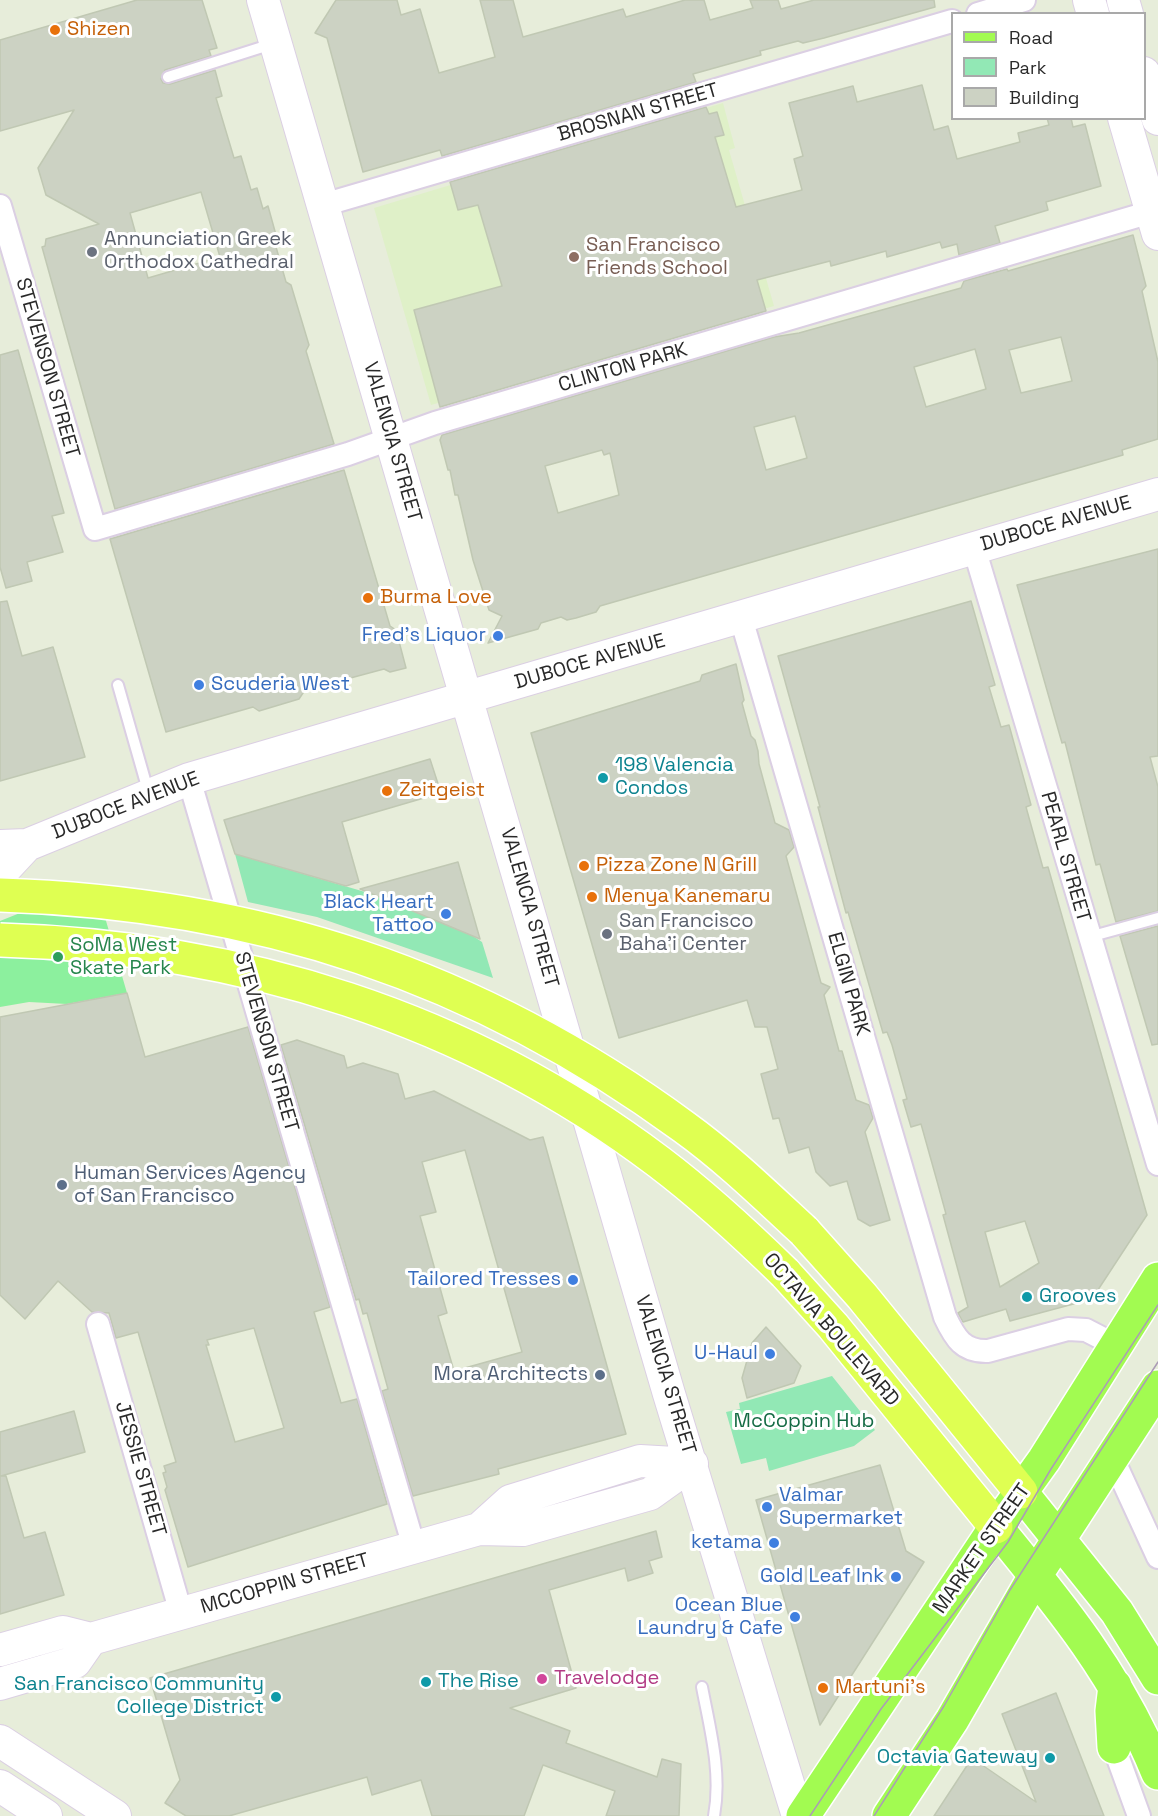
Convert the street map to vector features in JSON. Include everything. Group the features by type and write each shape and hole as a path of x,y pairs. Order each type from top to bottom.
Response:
{"highway":[{"path":"0,895 124,903 208,916 307,939 365,957 432,983 534,1031 638,1094 727,1160 804,1231 883,1320 1021,1492"},
{"name":"OCTAVIA BOULEVARD","path":"0,940 119,947 238,968 350,999 459,1042 514,1069 613,1130 702,1197 785,1273 833,1326 996,1527"}],"main road":[{"name":"MARKET STREET","path":"803,1816 996,1527 1054,1446 1158,1279"},
{"path":"889,1816 952,1720 1058,1539 1158,1387"},
{"path":"1021,1492 1117,1612 1158,1678"},
{"name":"OCTAVIA BOULEVARD","path":"996,1527 1080,1631 1116,1684 1158,1773"},
{"path":"1114,1747 1112,1711 1116,1684"}],"street":[{"name":"VALENCIA STREET","path":"262,0 692,1464 798,1816"},
{"path":"985,12 1024,0"},
{"name":"BROSNAN STREET","path":"323,205 951,21"},
{"path":"1146,80 1158,119"},
{"path":"1125,120 1155,223"},
{"name":"STEVENSON STREET","path":"0,206 95,529"},
{"name":"CLINTON PARK","path":"95,529 391,439 435,423 1155,223"},
{"name":"DUBOCE AVENUE","path":"0,874 14,845 189,779 1158,494"},
{"name":"PEARL STREET","path":"974,548 1088,937 1158,1164"},
{"name":"ELGIN PARK","path":"741,618 945,1317 953,1334 963,1346 974,1352 988,1351 1068,1329 1086,1330 1115,1345"},
{"name":"STEVENSON STREET","path":"189,779 414,1547"},
{"name":"JESSIE STREET","path":"98,1324 181,1613"},
{"path":"1112,1457 1158,1557"},
{"name":"MCCOPPIN STREET","path":"0,1650 63,1632 91,1639 479,1529 523,1530 650,1494 692,1464"},
{"path":"0,1684 75,1662 91,1639"},
{"path":"0,1741 115,1816"},
{"path":"1114,1747 1139,1816"},
{"path":"0,1786 46,1816"}],"lane":[{"path":"168,76 275,43"},
{"path":"118,685 150,794"},
{"path":"1088,937 1158,918"},
{"path":"702,1687 714,1745 716,1774 714,1816"}],"shaded area":[{"name":"San Francisco Friends School","path":"723,103 735,148 729,150 774,306 431,405 374,208"}],"green space":[{"path":"235,854 372,894 473,936 482,942 493,978 317,917 248,902"},
{"name":"SoMa West Skate Park","path":"95,883 127,993 67,1004 29,1002 0,1007 0,921"},
{"name":"McCoppin Hub","path":"832,1376 875,1430 854,1446 769,1471 766,1458 741,1464 726,1412 740,1409 739,1403"}],"building":[{"name":"Annunciation Greek Orthodox Cathedral","path":"137,0 202,0 217,48 209,50 211,56 165,70 161,79 163,83 170,84 215,70 222,96 216,98 234,158 241,156 251,190 257,188 263,209 268,206 276,235 274,240 286,282 291,285 309,345 306,351 334,444 115,509 42,247 45,246 46,239 99,224 46,195 38,168 74,110 0,131 0,40","holes":["201,192 220,257 148,278 130,213"]},
{"path":"336,0 397,0 401,15 420,9 439,73 495,57 480,0 513,0 523,37 623,9 626,17 685,0 704,0 710,20 753,8 750,0 778,0 781,9 814,0 934,0 935,7 824,38 803,43 798,41 760,51 761,55 693,74 696,82 442,156 440,150 363,172 327,38 315,33"},
{"name":"San Francisco Friends School","path":"922,85 934,130 948,126 957,159 1020,142 1018,133 1049,125 1048,120 1071,120 1073,127 1085,124 1101,186 1046,202 1048,210 995,226 1000,243 959,255 957,244 942,248 940,242 887,257 886,251 831,266 830,261 757,280 766,311 440,407 414,310 502,286 478,205 458,210 450,182 706,107 709,114 717,112 724,135 715,137 736,207 802,190 794,159 803,156 789,103 853,86 857,102"},
{"path":"1133,235 1146,286 1142,291 1158,362 1158,439 1122,450 1123,455 600,606 596,612 576,618 567,620 561,617 541,623 538,629 488,643 502,616 489,610 473,560 458,495 455,495 450,470 448,470 440,440 442,435 774,337 799,333 961,288 964,281 1007,269 1008,271","holes":["1061,337 1072,381 1021,393 1009,350","975,349 986,389 926,407 914,367","795,416 807,458 766,470 754,427","602,450 604,455 610,453 619,495 558,513 545,466"]},
{"path":"18,350 64,513 52,516 63,552 27,562 32,581 6,588 0,567 0,355"},
{"path":"344,470 390,626 396,630 406,668 390,672 384,669 343,680 338,692 311,681 299,699 259,711 253,707 166,732 110,539"},
{"path":"1158,549 1158,756 1150,757 1158,787 1158,911 1116,922 1100,864 1096,865 1065,742 1062,743 1017,585"},
{"path":"7,601 22,656 53,647 85,757 0,781 0,602"},
{"path":"971,601 995,685 989,687 1001,727 1009,725 1031,805 1026,807 1043,868 1048,867 1147,1215 1092,1299 1010,1321 1006,1309 963,1322 958,1313 968,1307 943,1215 946,1214 937,1181 921,1124 911,1127 903,1100 907,1099 892,1045 887,1032 883,1033 848,912 846,913 818,807 820,807 778,656","holes":["1025,1221 1039,1263 1000,1287 985,1232"]},
{"path":"736,664 744,700 742,703 751,736 755,740 775,823 789,830 794,847 786,856 821,983 830,987 824,995 839,1051 842,1051 856,1100 869,1105 873,1118 865,1132 890,1220 870,1226 858,1219 847,1181 830,1186 816,1172 809,1147 789,1153 779,1118 773,1119 761,1074 778,1069 767,1027 755,1027 747,1000 619,1038 531,733 700,681 702,675"},
{"path":"430,759 441,793 342,822 359,882 346,886 235,854 224,820"},
{"name":"Black Heart Tattoo","path":"458,862 480,939 360,889"},
{"path":"1158,926 1158,1044 1152,1045 1120,936"},
{"path":"127,993 145,1057 248,1027 330,1307 314,1312 341,1403 357,1399 387,1504 188,1567 165,1490 167,1487 163,1473 166,1472 164,1466 176,1462 138,1332 116,1338 109,1313 92,1312 58,1281 25,1319 0,1295 0,1017","holes":["254,1328 284,1428 235,1442 206,1345 209,1345 207,1340"]},
{"path":"297,1040 344,1056 347,1068 363,1063 398,1074 405,1099 434,1091 530,1140 543,1137 626,1434 498,1469 499,1474 413,1496 382,1391 388,1389 367,1313 363,1314 359,1299 356,1300 281,1045","holes":["465,1150 522,1352 454,1371 438,1316 447,1313 420,1216 436,1212 422,1162"]},
{"name":"U-Haul","path":"766,1327 801,1366 794,1383 747,1398 742,1378 752,1343"},
{"path":"74,1411 85,1452 1,1476 6,1476 24,1538 45,1532 64,1595 0,1614 0,1432"},
{"path":"880,1465 906,1551 924,1562 820,1725 756,1500"},
{"path":"656,1531 662,1557 649,1561 653,1573 628,1581 625,1568 549,1590 576,1688 510,1708 570,1731 566,1743 657,1777 662,1759 681,1764 679,1816 606,1816 615,1791 543,1765 524,1816 432,1816 421,1780 372,1795 367,1777 229,1816 186,1816 165,1803 180,1780 150,1678"},
{"name":"Octavia Gateway","path":"1056,1693 1104,1816 934,1816 972,1758 1036,1802 1002,1714"}],"tram line":[{"path":"810,1816 881,1709 1008,1542 1051,1469 1158,1305"},
{"path":"874,1816 944,1706 1010,1590 1158,1362"}],"place":[{"name":"Shizen","path":"55,30"},
{"name":"Annunciation Greek Orthodox Cathedral","path":"92,252"},
{"name":"San Francisco Friends School","path":"574,257"},
{"name":"Burma Love","path":"368,598"},
{"name":"Fred's Liquor","path":"498,636"},
{"name":"Scuderia West","path":"199,685"},
{"name":"198 Valencia Condos","path":"603,778"},
{"name":"Zeitgeist","path":"387,791"},
{"name":"Pizza Zone N Grill","path":"584,866"},
{"name":"Menya Kanemaru","path":"592,897"},
{"name":"Black Heart Tattoo","path":"446,914"},
{"name":"San Francisco Baha'i Center","path":"607,934"},
{"name":"SoMa West Skate Park","path":"58,957"},
{"name":"Human Services Agency of San Francisco","path":"62,1185"},
{"name":"Tailored Tresses","path":"573,1280"},
{"name":"Grooves","path":"1027,1297"},
{"name":"U-Haul","path":"770,1354"},
{"name":"Mora Architects","path":"600,1375"},
{"name":"Valmar Supermarket","path":"767,1507"},
{"name":"ketama","path":"774,1543"},
{"name":"Gold Leaf Ink","path":"896,1577"},
{"name":"Ocean Blue Laundry & Cafe","path":"795,1617"},
{"name":"Travelodge","path":"542,1679"},
{"name":"The Rise","path":"426,1682"},
{"name":"Martuni's","path":"823,1688"},
{"name":"San Francisco Community College District","path":"276,1697"},
{"name":"Octavia Gateway","path":"1050,1758"}]}
